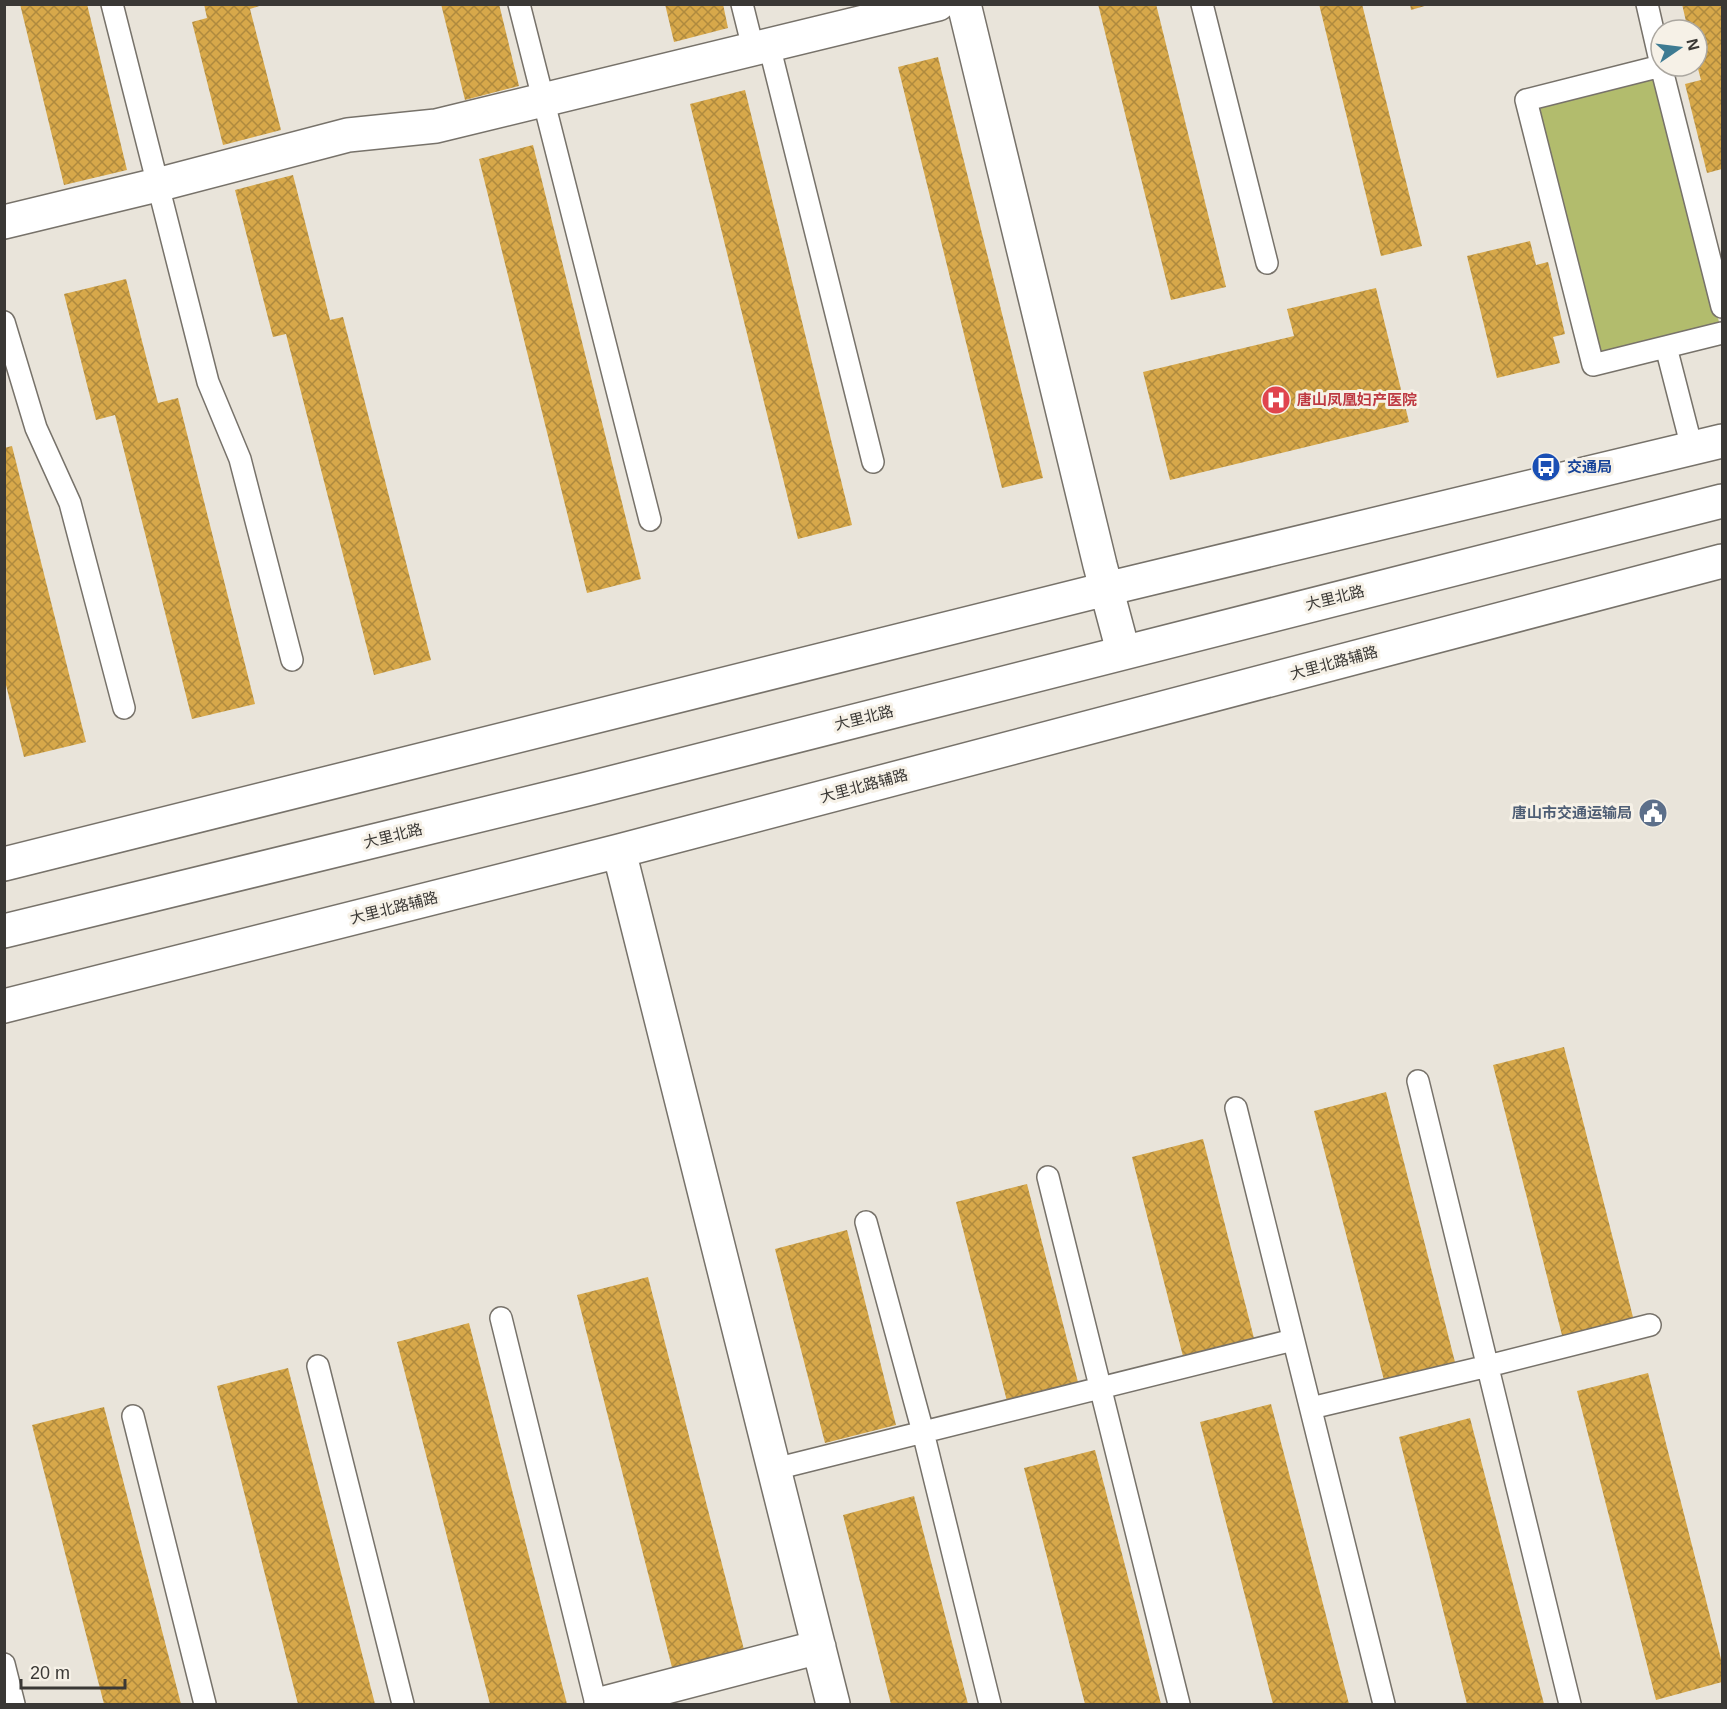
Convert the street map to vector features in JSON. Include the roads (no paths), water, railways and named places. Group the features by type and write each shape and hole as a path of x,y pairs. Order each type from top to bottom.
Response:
{"street":[{"path":"4,222 348,135 436,126 938,4"},
{"path":"964,4 1123,651"},
{"path":"4,864 1106,589 1707,445"},
{"name":"大里北路","path":"4,931 587,789 1123,651 1722,501"},
{"name":"大里北路辅路","path":"4,1006 619,851 1722,561"},
{"path":"619,851 834,1704"},
{"path":"601,1704 819,1647"}],"lane":[{"path":"112,4 208,382 240,459 292,660"},
{"path":"519,4 650,520"},
{"path":"742,4 761,46 873,462"},
{"path":"1202,4 1267,263"},
{"path":"1649,69 1526,100 1593,365 1722,333"},
{"path":"1664,78 1722,307"},
{"path":"4,322 36,428 70,503 124,708"},
{"path":"1666,347 1707,445"},
{"path":"1418,1081 1570,1704"},
{"path":"1236,1108 1384,1704"},
{"path":"1048,1177 1179,1704"},
{"path":"866,1222 923,1432 990,1704"},
{"path":"501,1318 596,1704"},
{"path":"1311,1408 1488,1366 1650,1324"},
{"path":"775,1469 1293,1340"},
{"path":"318,1366 403,1704"},
{"path":"133,1416 205,1704"},
{"path":"4,1664 14,1704"}],"place":[{"name":"唐山凤凰妇产医院","path":"1276,400"},
{"name":"交通局","path":"1546,467"},
{"name":"唐山市交通运输局","path":"1653,813"}]}
